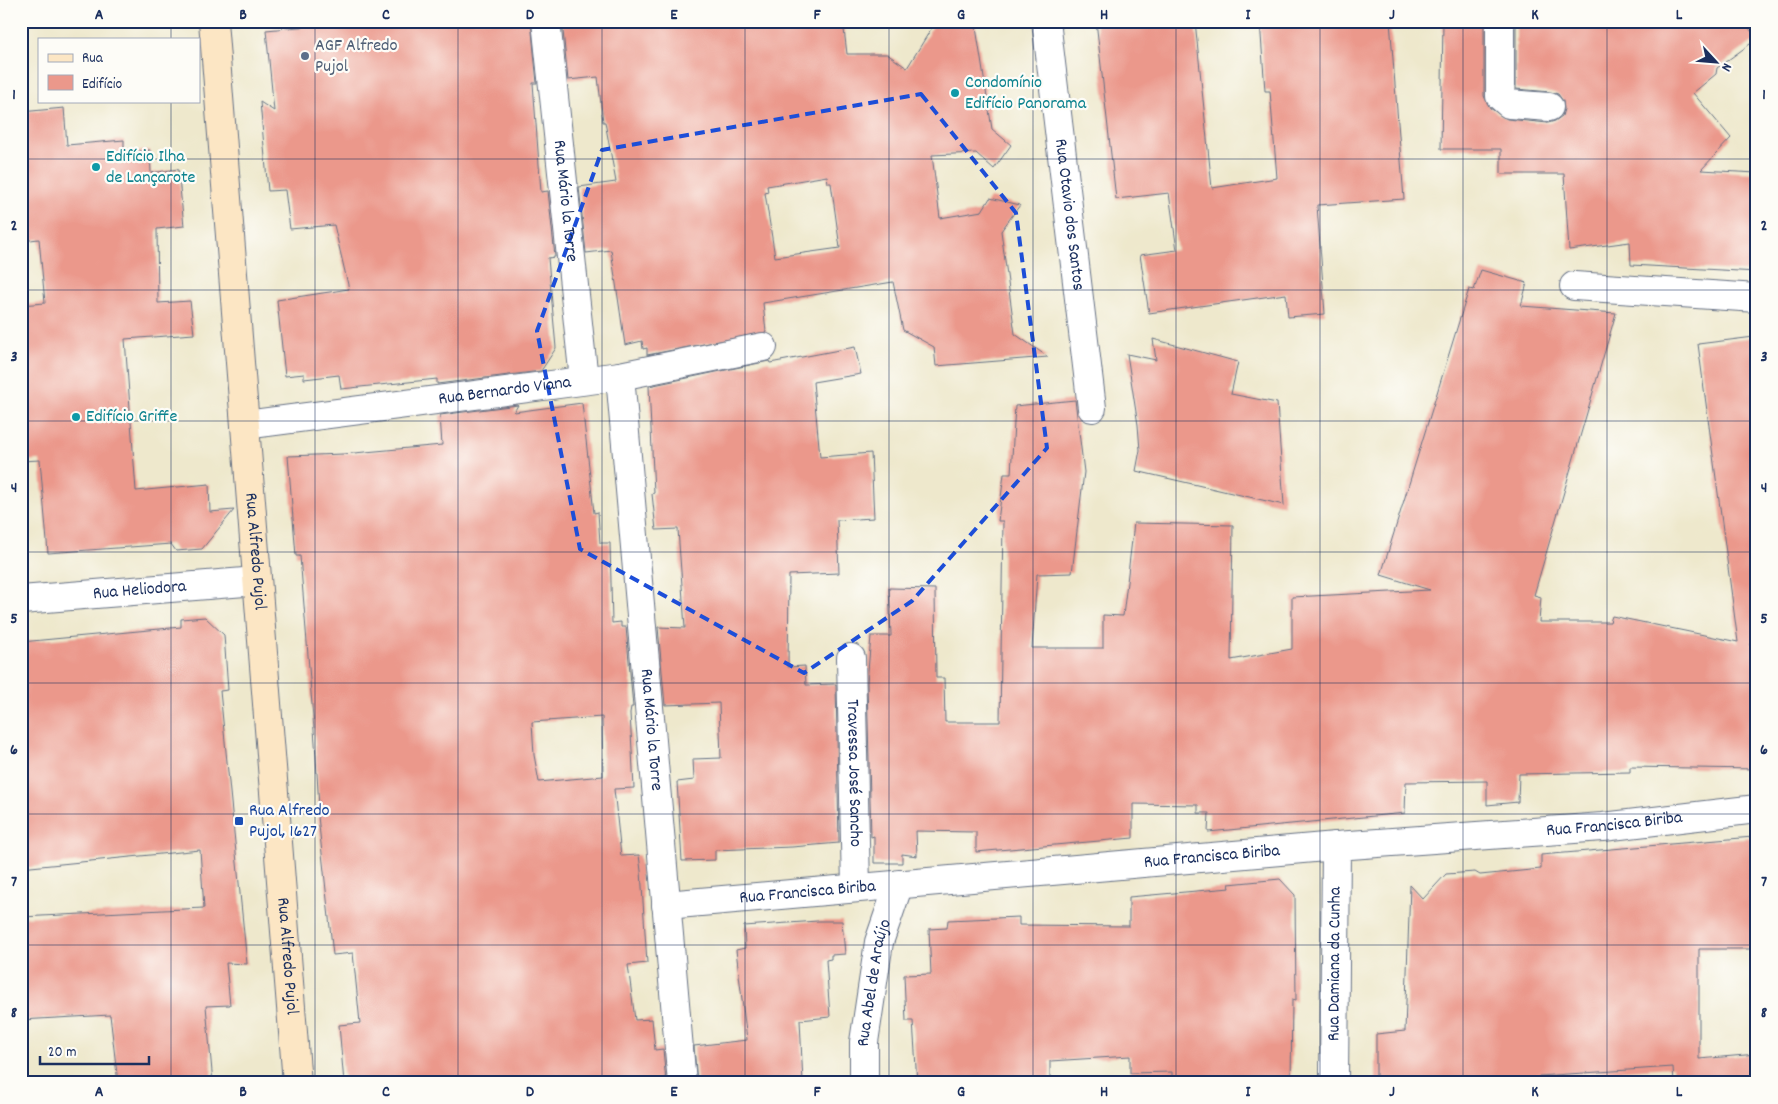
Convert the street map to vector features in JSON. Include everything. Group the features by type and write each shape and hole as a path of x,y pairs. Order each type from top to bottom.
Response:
{"main road":[{"name":"Rua Alfredo Pujol","path":"213,21 296,1083"}],"street":[{"name":"Rua Mário la Torre","path":"546,21 584,380"},
{"name":"Rua Otavio dos Santos","path":"1046,21 1092,408"},
{"path":"1500,21 1500,96 1509,104 1549,107"},
{"path":"1574,286 1757,298"},
{"name":"Rua Bernardo Viana","path":"245,425 620,376 763,346"},
{"name":"Rua Mário la Torre","path":"620,376 682,1083"},
{"name":"Rua Heliodora","path":"21,600 258,581"},
{"name":"Travessa José Sancho","path":"851,658 856,888"},
{"name":"Rua Francisca Biriba","path":"666,905 1336,846 1603,827 1757,809"},
{"name":"Rua Damiana da Cunha","path":"1334,1083 1336,846"},
{"name":"Rua Abel de Araújo","path":"864,1083 864,1042 877,952 900,884"}],"highlighted area":[{"path":"921,94 1016,213 1047,448 912,601 804,673 580,549 537,331 602,150"}],"building":[{"path":"365,21 531,21 537,83 533,83 541,192 548,191 555,257 548,258 556,348 541,371 437,384 437,379 341,389 339,375 304,379 304,374 285,376 277,300 349,289 334,225 290,229 285,190 268,191 260,102 274,111 266,30"},
{"path":"562,21 843,21 847,54 887,54 907,68 936,21 975,21 992,129 1011,145 994,169 976,153 932,155 940,218 982,211 990,198 1020,205 1001,231 1015,334 1048,357 936,366 934,347 903,330 893,282 763,303 766,332 647,355 647,348 643,349 642,341 625,345 611,250 586,253 579,187 616,182 605,122 603,122 598,77 568,80","holes":["827,176 828,183 831,183 840,248 775,257 765,193 768,192 767,186"]},
{"path":"1096,21 1195,21 1212,188 1277,178 1270,91 1265,91 1260,21 1390,21 1404,199 1317,205 1325,314 1288,317 1286,294 1149,313 1140,255 1177,250 1169,193 1116,199"},
{"path":"1443,21 1484,21 1484,96 1490,108 1507,119 1548,123 1562,116 1564,109 1563,101 1558,94 1551,92 1516,89 1516,21 1744,21 1757,39 1717,68 1716,74 1693,93 1731,138 1701,170 1757,173 1757,272 1631,265 1630,242 1569,250 1564,174 1501,174 1501,149 1441,149"},
{"path":"64,108 67,145 124,140 124,153 150,150 151,173 178,169 184,226 157,229 158,303 190,301 194,334 125,339 136,491 209,484 210,512 234,510 202,549 176,551 171,544 48,553 40,460 21,461 21,305 45,303 39,239 21,241 21,112"},
{"path":"1481,270 1527,283 1521,306 1616,313 1534,595 1541,597 1539,622 1610,622 1612,616 1738,642 1698,344 1754,337 1757,355 1757,644 1750,645 1757,646 1757,769 1630,767 1630,772 1519,774 1518,802 1487,805 1487,781 1406,782 1405,813 1208,832 1209,813 1198,813 1198,805 1133,804 1133,838 976,852 976,832 916,831 917,856 902,854 902,863 874,863 874,836 871,837 867,683 871,636 891,636 889,588 935,589 936,678 944,678 945,722 1000,722 1003,521 998,521 1004,474 1011,474 1015,406 1075,400 1084,472 1072,573 1037,574 1032,648 1103,648 1103,615 1123,616 1134,523 1233,525 1231,660 1292,649 1292,597 1430,590 1381,575 1469,289 1474,290"},
{"path":"1153,339 1238,362 1231,394 1277,403 1284,505 1136,471 1140,450 1127,354 1156,360"},
{"path":"855,347 861,374 813,382 820,457 871,453 874,518 837,520 839,573 789,575 788,667 805,666 806,685 836,684 839,843 715,850 715,860 682,861 677,782 694,780 693,759 721,758 719,703 665,705 658,627 685,628 678,529 656,530 652,494 654,493 649,386 769,361 770,363"},
{"path":"582,403 594,513 598,512 600,543 610,543 612,623 621,622 621,627 626,627 633,707 631,707 630,713 634,788 614,789 621,856 639,855 647,963 628,965 635,1020 652,1019 655,1050 663,1049 666,1083 344,1083 339,1025 360,1023 353,953 333,955 317,807 319,807 315,742 300,556 296,556 288,456 343,454 442,445 440,415 518,405 514,412","holes":["602,717 603,776 539,782 534,755 532,722"]},
{"path":"205,617 224,635 228,690 220,691 247,964 226,963 230,1005 206,1006 213,1083 118,1083 110,1015 21,1020 21,917 204,908 200,850 21,868 21,642 181,627 181,619"},
{"path":"1753,837 1753,880 1757,880 1757,940 1754,939 1754,949 1699,949 1699,1059 1757,1054 1757,1083 1674,1083 1673,1067 1539,1076 1539,1083 1376,1083 1376,1034 1405,1031 1410,885 1423,899 1446,874 1475,872 1480,875 1541,869 1541,855"},
{"path":"1280,879 1295,895 1296,1001 1292,1000 1291,1083 1172,1083 1172,1072 1130,1073 1130,1056 1050,1061 1050,1083 917,1083 913,1021 906,1021 904,975 931,974 929,929 947,928 948,920 1019,917 1019,925 1129,926 1129,897 1230,888 1229,884"},
{"path":"842,921 845,954 831,955 831,959 826,960 830,1017 800,1020 803,1083 697,1083 694,1046 747,1040 736,950 745,948 744,926"}],"place":[{"name":"AGF Alfredo Pujol","path":"305,56"},
{"name":"Condomínio Edifício Panorama","path":"955,93"},
{"name":"Edifício Ilha de Lançarote","path":"96,167"},
{"name":"Edifício Griffe","path":"76,417"},
{"name":"Rua Alfredo Pujol, 1627","path":"239,821"}]}
